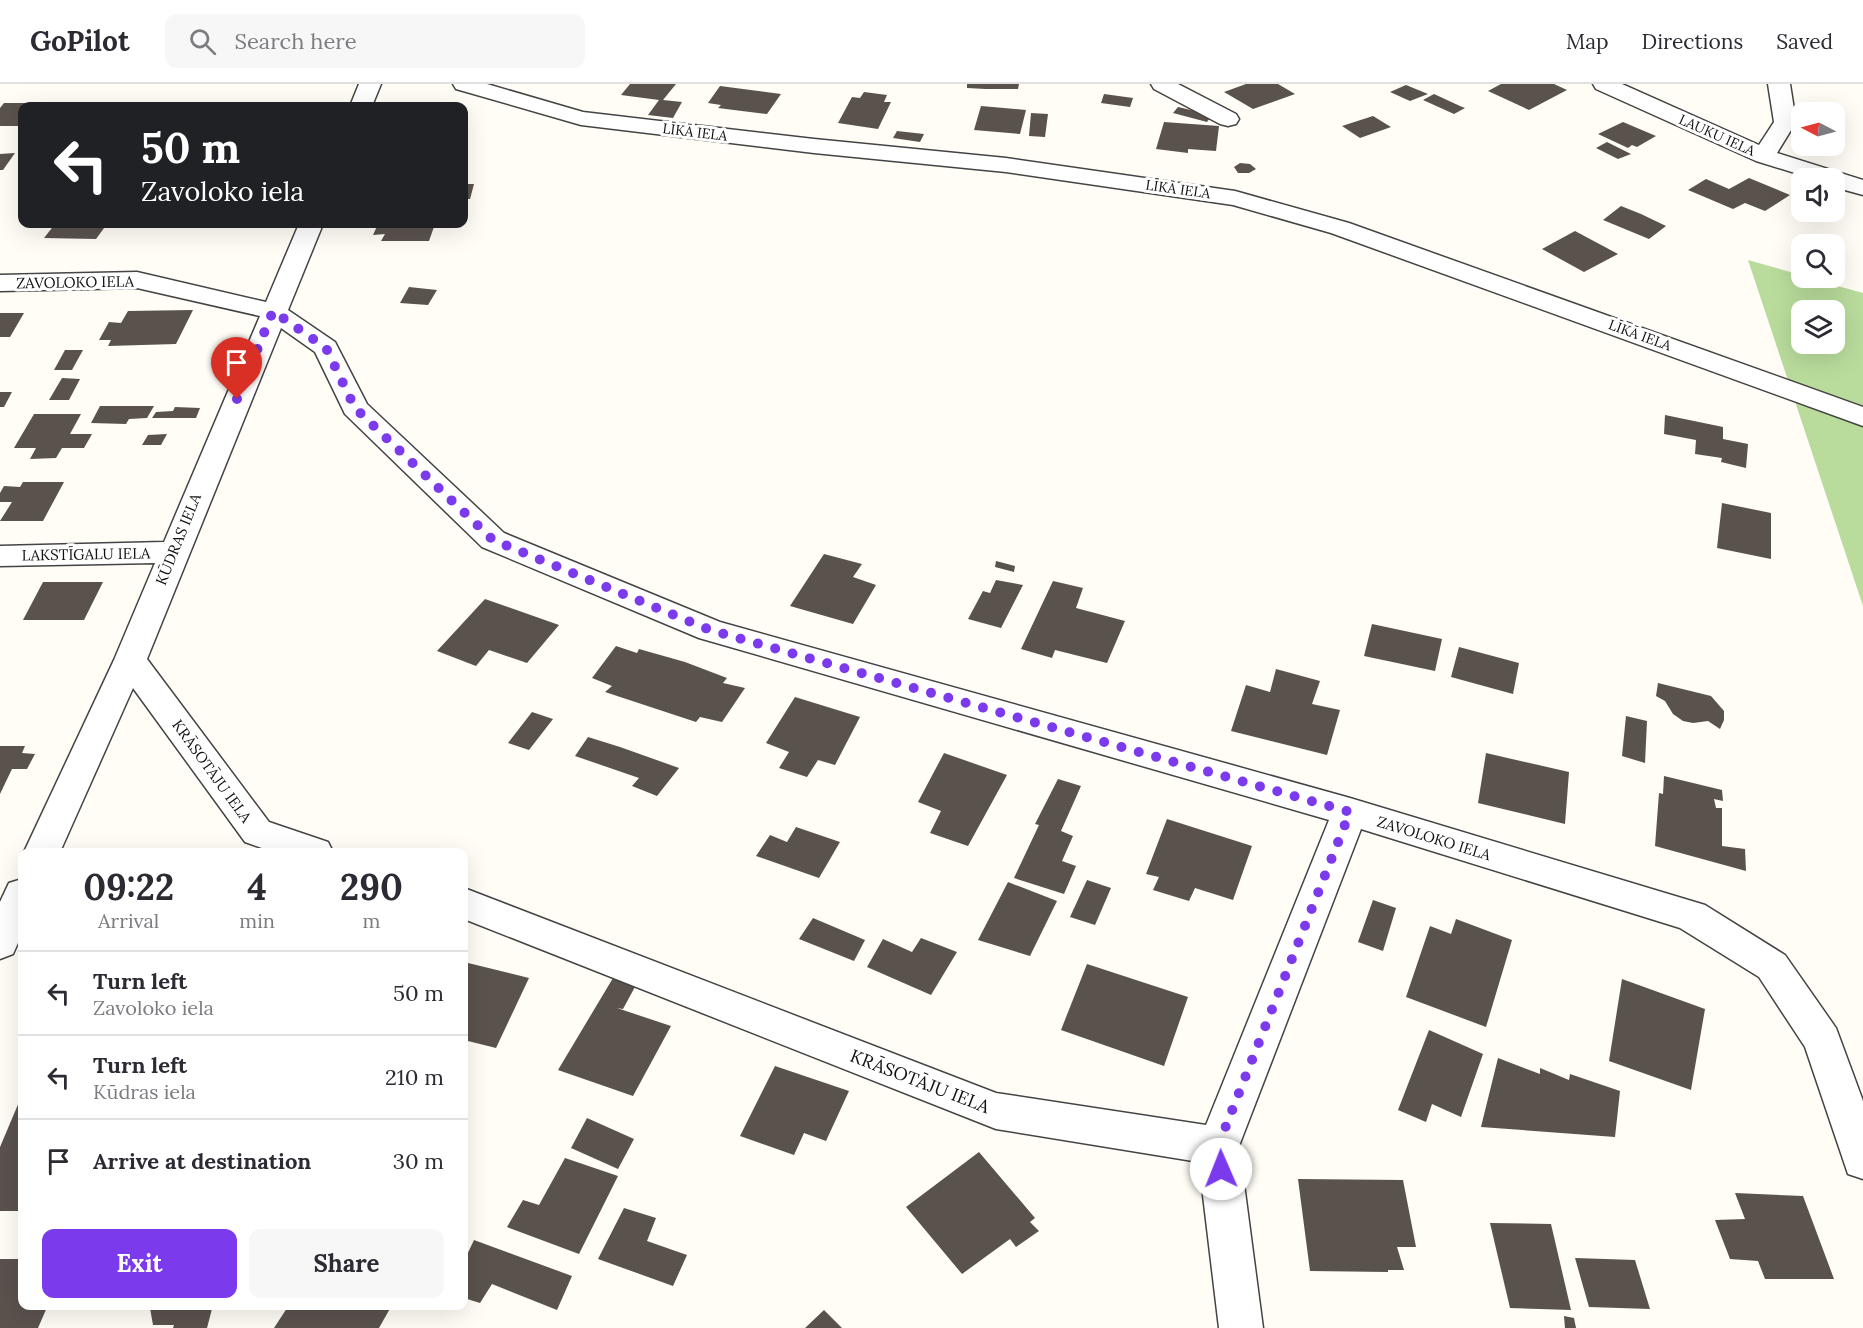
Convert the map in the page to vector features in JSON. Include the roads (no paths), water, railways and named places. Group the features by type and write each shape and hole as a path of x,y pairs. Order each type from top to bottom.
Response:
{"street":[{"path":"363,102 370,84"},
{"name":"LĪKĀ IELA","path":"464,84 581,118 814,146 1006,165 1235,198 1340,228 1863,417"},
{"path":"1162,84 1228,119"},
{"name":"LAUKU IELA","path":"1604,84 1764,156 1801,168"},
{"path":"1764,156 1785,122 1779,84"},
{"name":"LAUKU IELA","path":"1845,182 1863,188"},
{"name":"KŪDRAS IELA","path":"44,848 130,660 172,552 309,228"},
{"name":"ZAVOLOKO IELA","path":"0,283 137,280 273,311 326,348 355,408 493,540 710,630 1350,812 1692,916 1772,966 1822,1040 1863,1160"},
{"name":"LAKSTĪGALU IELA","path":"0,556 172,552"},
{"name":"KRĀSOTĀJU IELA","path":"130,660 257,832 303,848"},
{"path":"1241,1328 1218,1146 1350,812"},
{"path":"0,943 18,903"},
{"name":"KRĀSOTĀJU IELA","path":"468,905 996,1111 1218,1146"}]}
